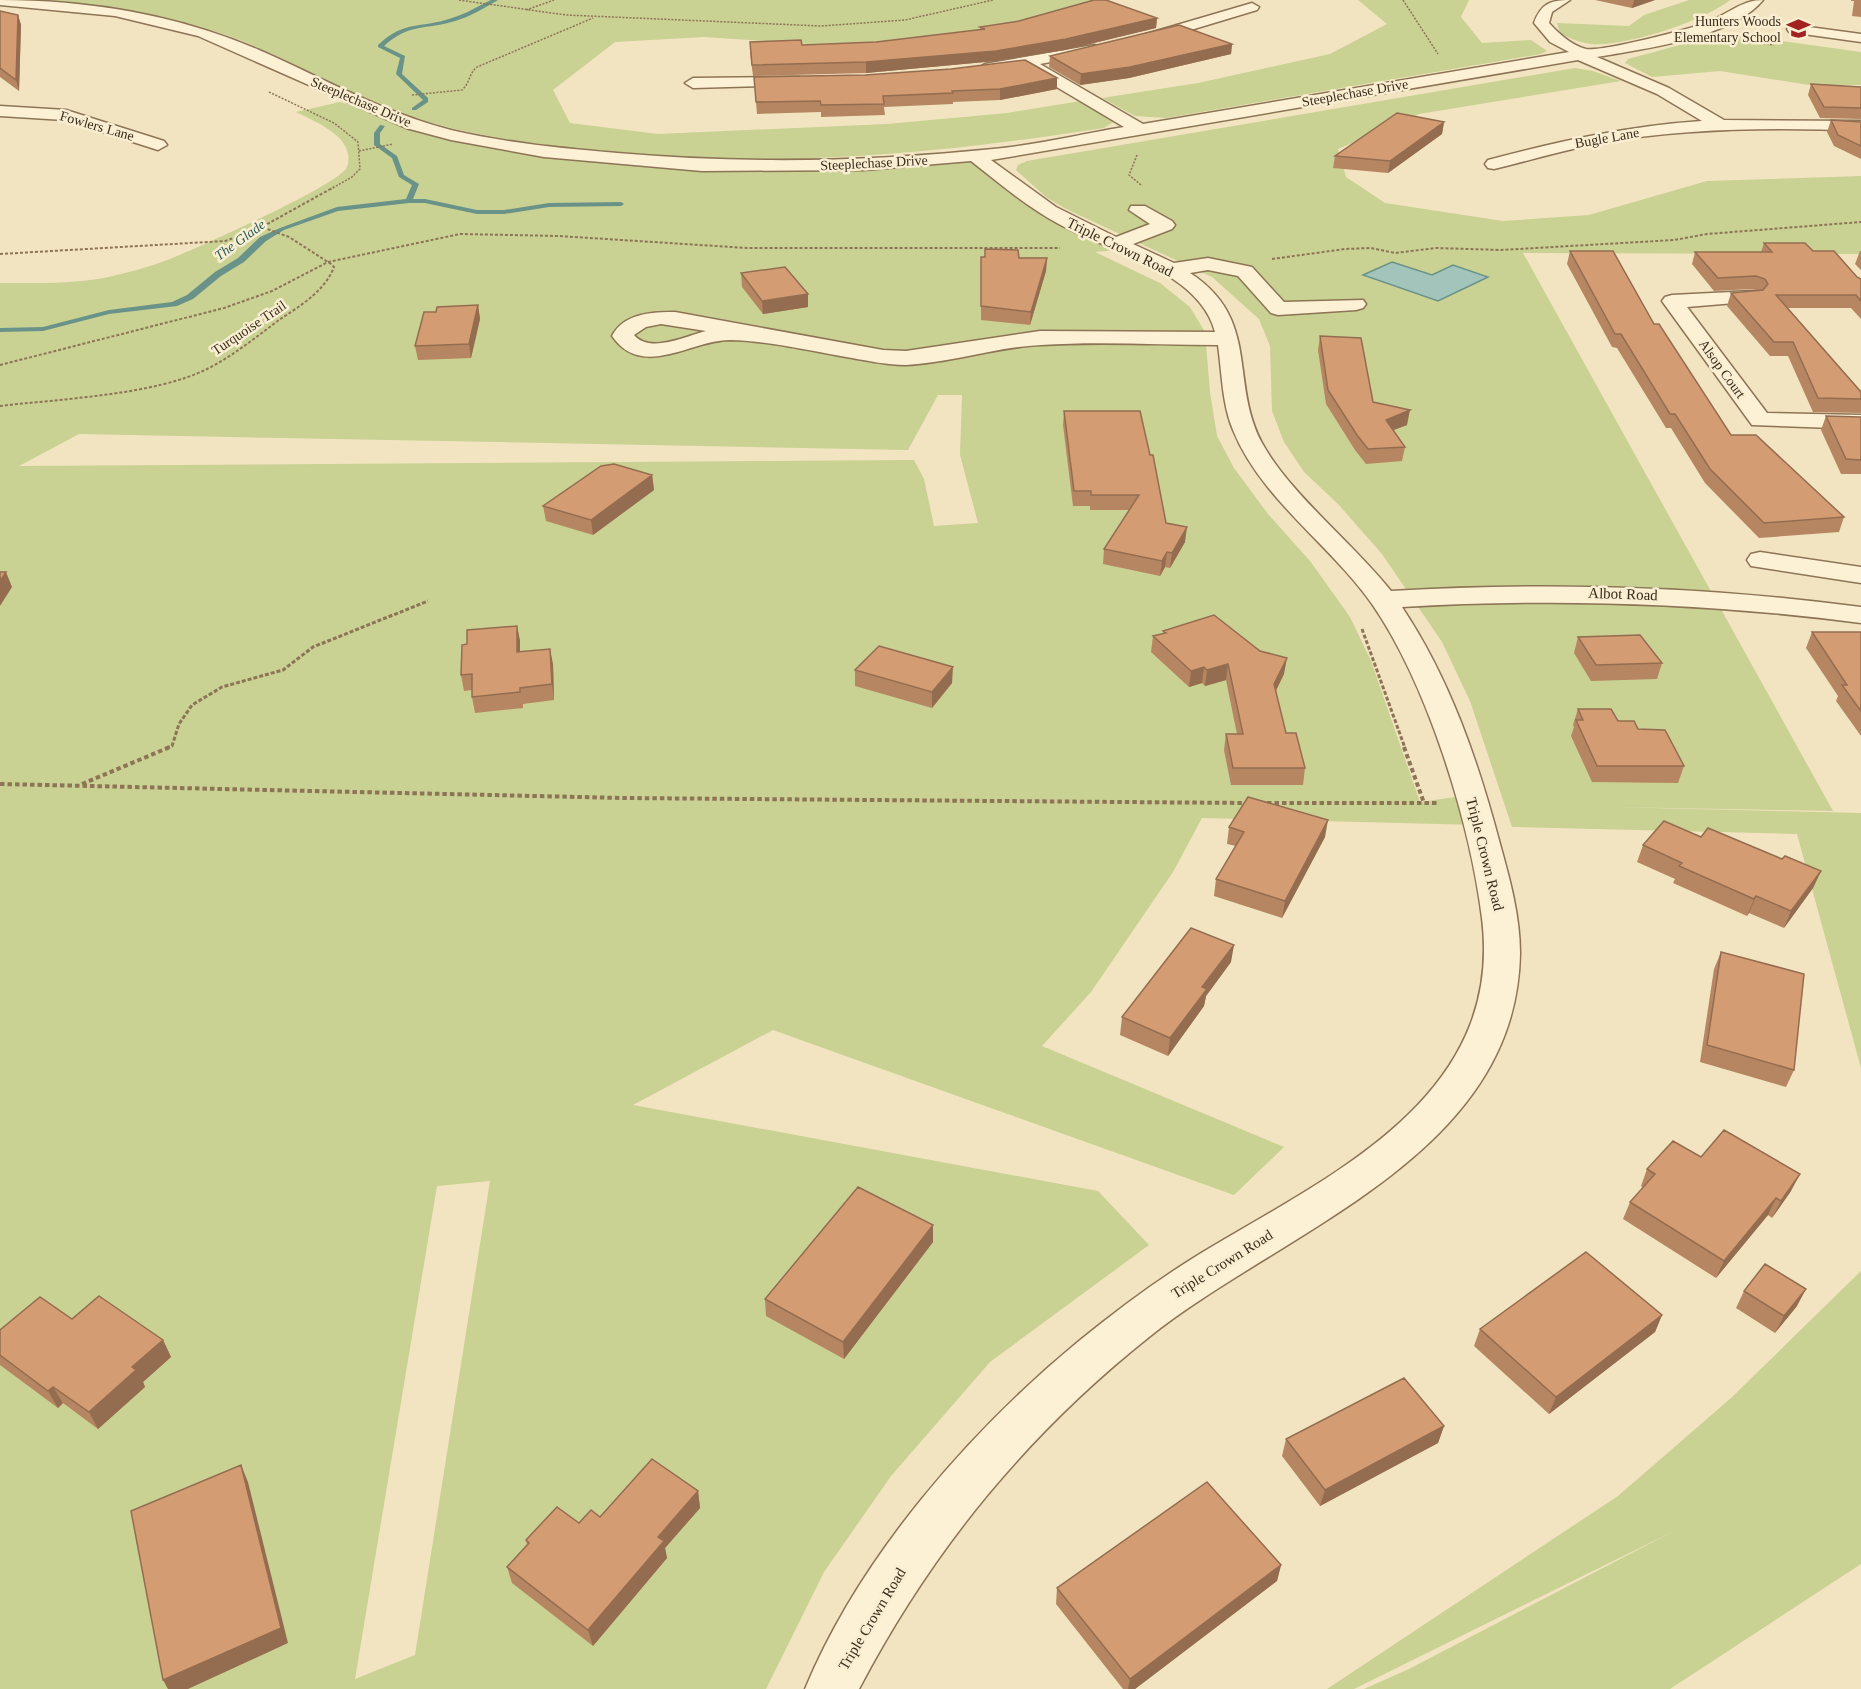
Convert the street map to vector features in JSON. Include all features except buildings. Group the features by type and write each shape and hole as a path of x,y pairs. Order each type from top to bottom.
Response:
{"street":[{"path":"1563,0 1546,10 1541,23 1555,39 1582,55 1663,91 1722,126"},
{"name":"Steeplechase Drive","path":"0,1 95,9 185,27 230,42 349,99 406,122 451,135 544,152 647,163 763,167 864,165 975,156 1141,130 1582,55 1682,34 1729,18 1756,0"},
{"path":"1127,43 1252,7"},
{"path":"1794,29 1861,38"},
{"path":"969,71 1107,48"},
{"path":"1027,63 1141,130"},
{"path":"693,83 816,82"},
{"name":"Fowlers Lane","path":"0,111 66,115 158,145"},
{"name":"Bugle Lane","path":"1494,164 1619,135 1722,126 1861,126"},
{"name":"Triple Crown Road","path":"831,1689 886,1591 946,1507 1020,1426 1100,1350 1178,1290 1379,1165 1431,1118 1466,1073 1493,1013 1502,958 1500,908 1473,803 1444,718 1406,635 1383,600 1360,569 1276,476 1250,441 1238,411 1225,322 1216,307 1202,291 1171,270 1042,207 1012,187 975,156"},
{"path":"1115,244 1165,225 1138,210"},
{"path":"1171,270 1208,264 1245,271 1278,309 1356,304"},
{"name":"Alsop Court","path":"1752,297 1672,301 1760,420 1861,422"},
{"path":"758,335 720,334 664,349 635,347 626,342 623,336 625,330 633,324 661,318 758,335 883,357 906,358 1040,338 1229,339"},
{"path":"1760,560 1861,575"},
{"name":"Albot Road","path":"1383,600 1558,592 1650,594 1744,601 1861,615"}],"path":[{"path":"459,0 597,17 846,26 921,18 993,0"},
{"path":"528,9 554,0"},
{"path":"417,95 462,90 468,85 472,71 485,63 597,17"},
{"path":"0,254 225,241 264,229 352,177 360,169 358,142 347,132 318,115"},
{"path":"359,151 388,145"},
{"path":"1137,154 1129,175 1147,191 1146,199 1138,210"},
{"path":"1261,262 1345,249 1371,248 1395,253 1436,248 1501,250 1563,248 1578,244 1674,240 1707,234 1861,222"},
{"path":"264,229 289,237 328,262"},
{"path":"0,365 224,308 273,291 328,262 408,243 460,234 559,236 747,248 1060,248"},
{"name":"Turquoise Trail","path":"0,406 151,387 205,370 250,342 319,290 333,273 334,267 328,262"},
{"path":"79,786 172,746 179,724 192,705 222,687 283,670 313,647 428,601"},
{"path":"0,784 935,804 1473,803"}],"green space":[{"path":"38,0 1097,0 1017,25 893,42 810,44 704,37 615,42 553,90 570,123 658,134 887,124 1007,113 1081,101 1115,121 1104,128 1041,137 917,152 856,156 732,159 584,150 494,137 450,128 405,115 360,97 252,45 200,27 147,14"},
{"path":"1358,0 1469,0 1461,17 1482,43 1531,40 1547,51 1541,54 1166,118 1135,116 1102,98 1198,83 1330,54 1387,24"},
{"path":"1689,0 1730,0 1684,24 1643,37 1606,44 1583,43 1560,34 1557,23 1629,26 1644,15"},
{"path":"1724,33 1861,52 1861,85 1809,85 1720,71 1652,77 1625,63 1628,59"},
{"path":"1575,68 1593,71 1621,81 1419,114 1338,149 1346,177 1385,203 1503,221 1589,215 1707,181 1861,176 1861,254 1523,253 1833,811 1608,807 1861,813 1861,1068 1797,834 1512,827 1470,701 1442,642 1382,554 1338,504 1304,472 1284,442 1272,411 1270,346 1259,319 1212,277 1066,209 1046,197 1016,170 1018,165 1027,161"},
{"path":"340,102 451,135 702,166 975,156 1012,187 1126,249 1095,252 1160,283 1190,307 1205,332 1210,392 1217,436 1234,468 1268,514 1310,561 1350,617 1371,661 1420,802 1470,795 1479,825 1202,818 1173,872 1091,992 1042,1046 1284,1147 1234,1195 773,1030 633,1105 1098,1191 1149,1245 990,1362 891,1476 824,1572 766,1689 0,1689 0,283 91,280 146,267 170,259 235,230 320,187 347,167 346,148 333,132 296,112","holes":["938,395 962,395 960,455 978,523 934,526 924,479 914,460 19,466 79,434 908,450","490,1181 415,1655 355,1679 437,1186"]},
{"path":"1861,1271 1861,1564 1670,1689 1364,1689 1409,1669 1674,1531 1354,1689 1327,1689 1618,1496 1731,1398"}],"water":[{"path":"1392,262 1432,275 1453,265 1488,277 1438,301 1363,275"}],"waterway":[{"name":"The Glade","path":"414,109 426,101 399,74 403,57 380,46 390,37 407,28 453,20 495,0"},
{"name":"The Glade","path":"382,126 377,133 377,145 395,157 401,176 416,184 409,201"},
{"name":"The Glade","path":"0,330 43,329 109,312 174,304 190,297 218,274 241,260 263,239 282,229 337,209 409,201"},
{"path":"409,201 425,201 477,212 504,212 549,205 621,204"}],"place":[{"name":"Hunters Woods Elementary School","path":"1799,29"}]}
